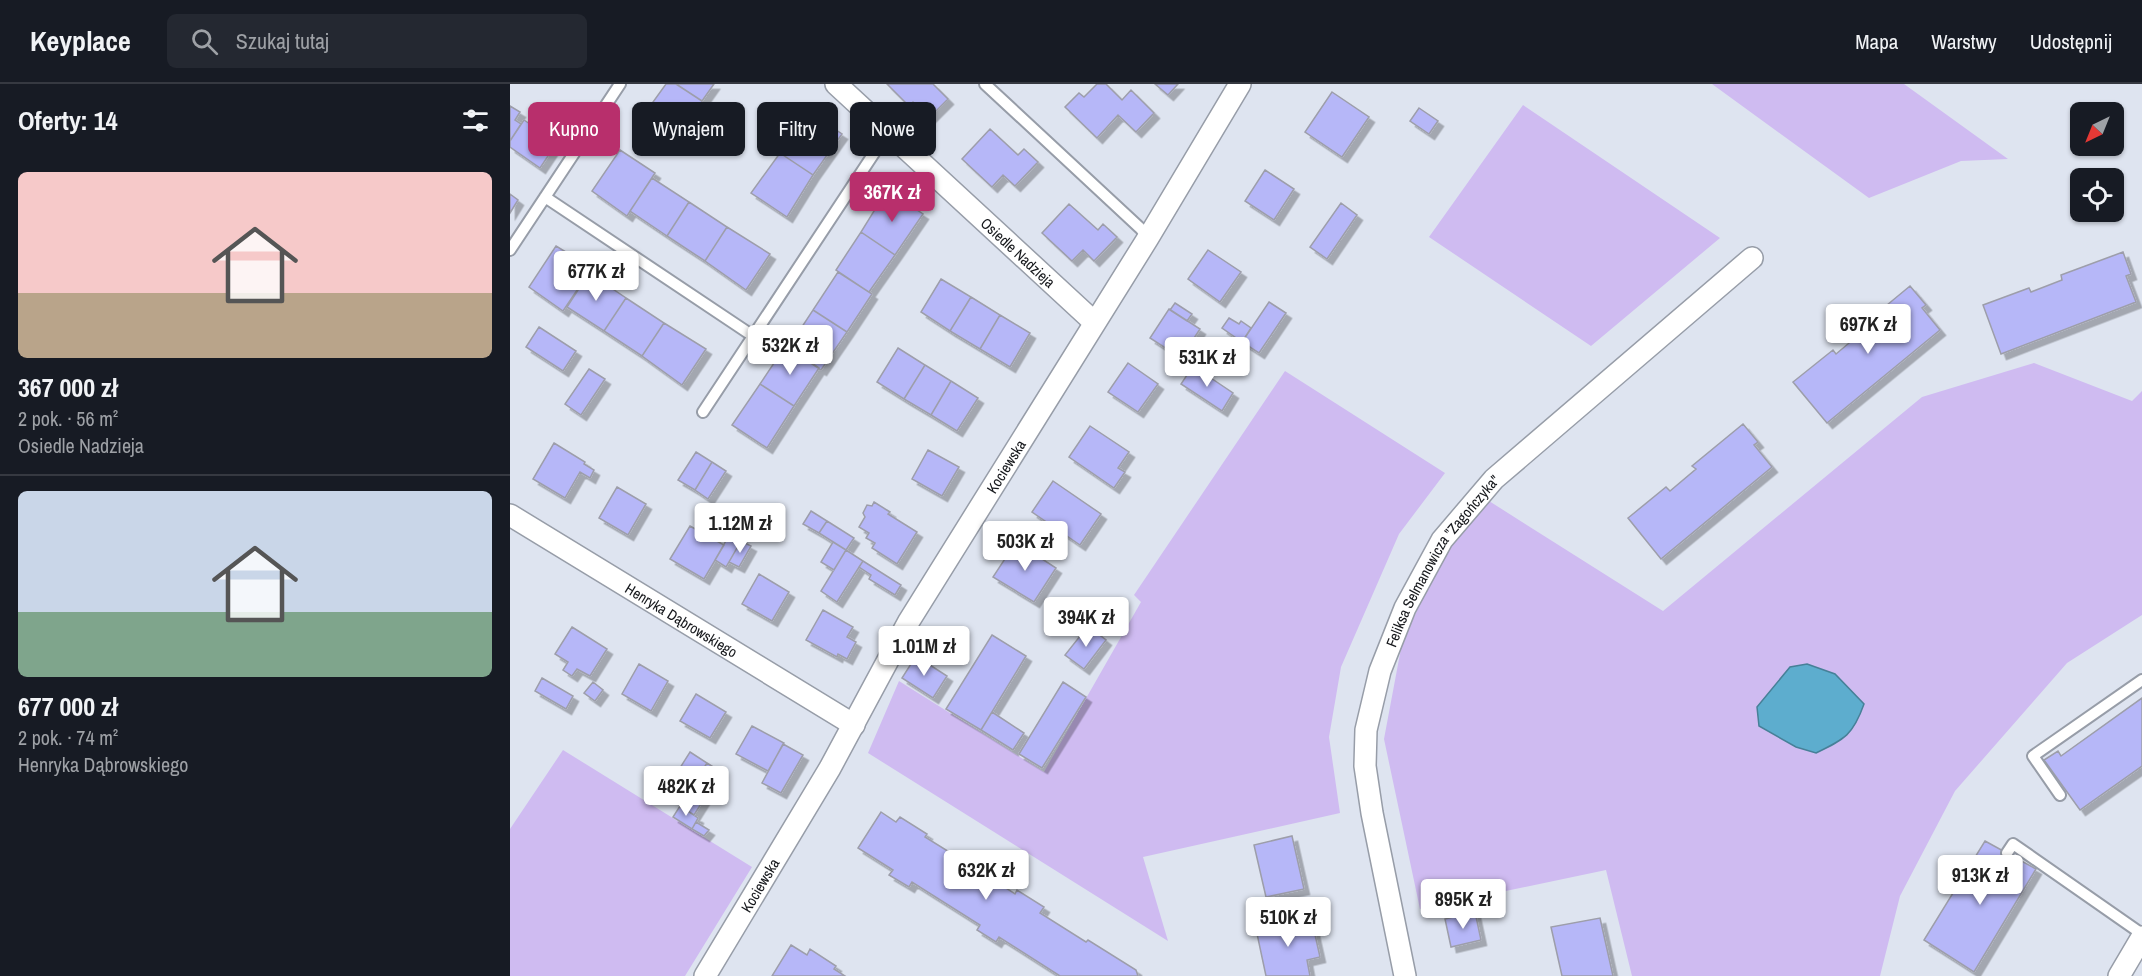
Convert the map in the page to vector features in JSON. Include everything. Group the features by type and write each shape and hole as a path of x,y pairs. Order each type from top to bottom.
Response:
{"street":[{"name":"Osiedle Nadzieja","path":"836,84 856,102"},
{"name":"Kociewska","path":"705,976 792,833 854,725 909,621 1148,238 1240,84"},
{"name":"Osiedle Nadzieja","path":"914,156 1094,322"},
{"name":"Feliksa Selmanowicza \"Zagończyka\"","path":"1405,976 1372,813 1365,766 1366,730 1380,671 1405,608 1442,540 1494,478 1752,258"},
{"name":"Henryka Dąbrowskiego","path":"510,515 854,725"},
{"path":"2119,976 2142,936"}],"lane":[{"path":"510,250 620,84"},
{"path":"985,84 1148,238"},
{"path":"702,412 872,156"},
{"path":"545,197 753,336"},
{"path":"2060,795 2034,756 2142,680"},
{"path":"2007,853 2013,844 2142,936"}],"shaded area":[{"path":"1712,84 1904,84 2008,159 1961,161 1869,198"},
{"path":"1523,105 1720,238 1591,346 1429,237"},
{"path":"2034,363 2132,401 2142,391 2142,615 2067,663 1955,791 1900,896 1880,976 1632,976 1606,870 1420,909 1384,739 1402,643 1441,559 1489,501 1663,611 1922,397"},
{"path":"1285,371 1445,473 1399,534 1341,667 1329,737 1340,813 1143,857 1168,941 868,753 899,681 1044,772 1141,602 1134,595"},
{"path":"563,750 752,867 685,976 510,976 510,829"}],"water":[{"path":"1807,664 1835,674 1864,704 1856,723 1847,735 1816,753 1796,747 1759,726 1757,707 1790,667"}],"building":[{"path":"666,84 676,84 702,101 701,102 653,102"},
{"path":"676,84 714,84 702,101"},
{"path":"887,84 933,84 948,99 936,111 936,102 905,102"},
{"path":"1097,84 1106,84 1122,100 1131,90 1154,113 1136,132 1118,115 1097,138 1065,107 1079,93 1084,97"},
{"path":"1155,84 1178,84 1168,95"},
{"path":"1332,92 1369,117 1342,157 1305,132"},
{"path":"510,106 520,112 515,120 521,124 510,141"},
{"path":"1419,108 1438,121 1429,134 1410,121"},
{"path":"524,120 528,123 528,156 548,156 540,168 510,147 510,141"},
{"path":"990,129 1018,155 1024,149 1038,162 1015,186 1003,175 992,187 962,159"},
{"path":"620,150 655,173 627,216 592,191 616,156 620,156"},
{"path":"778,156 784,156 813,175 787,217 751,193"},
{"path":"784,156 826,156 813,175"},
{"path":"1265,170 1294,189 1274,220 1245,201"},
{"path":"652,178 689,202 667,236 630,211"},
{"path":"887,190 923,214 895,255 861,232"},
{"path":"510,194 518,200 510,213"},
{"path":"689,202 727,227 705,261 667,236"},
{"path":"1341,203 1357,215 1327,259 1310,247"},
{"path":"1069,204 1098,230 1103,224 1117,237 1094,261 1083,250 1072,261 1042,233"},
{"path":"727,227 770,254 746,290 705,261"},
{"path":"861,232 895,255 869,292 836,270"},
{"path":"556,246 592,268 563,311 529,287"},
{"path":"1208,250 1241,272 1220,302 1188,279"},
{"path":"2123,252 2131,274 2126,276 2136,302 2001,354 1983,305 2029,288 2031,292 2062,280 2061,275"},
{"path":"838,272 872,294 847,332 813,310"},
{"path":"589,273 626,298 604,331 567,307"},
{"path":"941,279 971,297 950,331 921,312"},
{"path":"1910,286 1926,305 1922,308 1940,330 1827,423 1793,382 1833,350 1836,354 1861,333 1858,329"},
{"path":"971,297 1000,315 980,349 950,331"},
{"path":"626,298 664,323 642,356 604,331"},
{"path":"1269,302 1286,313 1259,353 1242,342"},
{"path":"1175,303 1192,314 1187,321 1170,310"},
{"path":"1169,309 1200,329 1181,358 1150,338"},
{"path":"813,310 847,332 821,370 788,348"},
{"path":"1000,315 1030,333 1010,367 980,349"},
{"path":"1229,318 1239,324 1241,321 1251,328 1242,342 1222,328"},
{"path":"664,323 706,349 682,385 642,356"},
{"path":"539,327 576,351 563,371 526,347"},
{"path":"786,345 819,368 794,406 760,384"},
{"path":"898,348 925,365 904,399 877,382"},
{"path":"1128,363 1158,384 1138,412 1108,392"},
{"path":"925,365 951,381 931,415 904,399"},
{"path":"1193,366 1233,393 1222,411 1181,384"},
{"path":"589,369 605,379 581,415 565,404"},
{"path":"951,381 978,398 957,431 931,415"},
{"path":"760,384 794,406 767,448 732,425"},
{"path":"1743,424 1758,442 1754,445 1772,467 1661,559 1628,518 1666,487 1670,491 1696,469 1692,466"},
{"path":"1090,426 1129,452 1118,468 1125,472 1114,488 1069,457"},
{"path":"554,443 594,470 590,478 580,472 565,498 533,479"},
{"path":"928,450 959,467 942,496 912,479"},
{"path":"696,452 712,462 695,490 678,480"},
{"path":"712,462 726,471 708,499 695,490"},
{"path":"1053,481 1101,514 1080,545 1032,512"},
{"path":"617,487 646,504 628,535 599,518"},
{"path":"874,502 890,512 888,514 917,532 897,564 872,548 875,543 866,538 869,533 859,527 865,517 863,513 867,505 872,506"},
{"path":"811,511 827,521 819,533 803,524"},
{"path":"827,521 854,538 846,550 819,533"},
{"path":"690,526 724,545 704,579 670,559"},
{"path":"737,538 741,541 726,567 715,560 727,539"},
{"path":"741,541 751,546 739,567 729,562"},
{"path":"833,542 846,550 834,570 821,562"},
{"path":"1016,542 1056,568 1034,602 993,577"},
{"path":"846,550 863,561 837,602 821,591"},
{"path":"863,561 901,585 895,595 869,579 871,575 859,567"},
{"path":"759,574 789,592 772,621 742,604"},
{"path":"823,610 853,627 847,637 856,642 847,659 838,654 837,657 806,640"},
{"path":"1088,626 1106,640 1084,669 1065,655"},
{"path":"572,627 607,649 590,676 577,669 572,676 563,670 568,662 555,654"},
{"path":"992,635 1026,656 981,730 946,709"},
{"path":"916,656 947,676 933,698 902,678"},
{"path":"639,664 668,681 651,711 622,694"},
{"path":"542,678 573,696 566,709 535,691"},
{"path":"593,682 603,690 595,701 584,693"},
{"path":"1063,682 1086,697 1042,768 1019,754"},
{"path":"696,694 726,712 710,738 680,721"},
{"path":"2142,698 2142,766 2080,810 2044,760 2058,751 2061,756"},
{"path":"992,712 1024,733 1013,750 981,730"},
{"path":"752,726 784,743 768,771 736,754"},
{"path":"783,744 803,755 781,793 762,783"},
{"path":"690,752 707,763 685,798 668,787"},
{"path":"707,763 721,772 694,815 680,806"},
{"path":"680,806 698,818 692,829 673,817"},
{"path":"881,812 896,822 900,817 927,834 925,837 954,855 957,852 988,872 986,875 1015,894 1017,890 1044,907 1040,913 1136,970 1138,976 1060,976 999,937 996,942 977,930 980,925 912,882 909,887 889,875 893,870 858,848"},
{"path":"696,822 709,830 704,836 692,829"},
{"path":"1292,836 1304,889 1266,897 1254,845"},
{"path":"1985,841 2036,869 1974,972 1924,940"},
{"path":"1475,912 1481,940 1451,947 1445,919"},
{"path":"1311,917 1320,957 1307,960 1310,976 1266,976 1256,929"},
{"path":"1600,918 1613,976 1562,976 1551,927"},
{"path":"791,945 807,955 810,949 836,966 834,969 845,976 772,976"}]}
